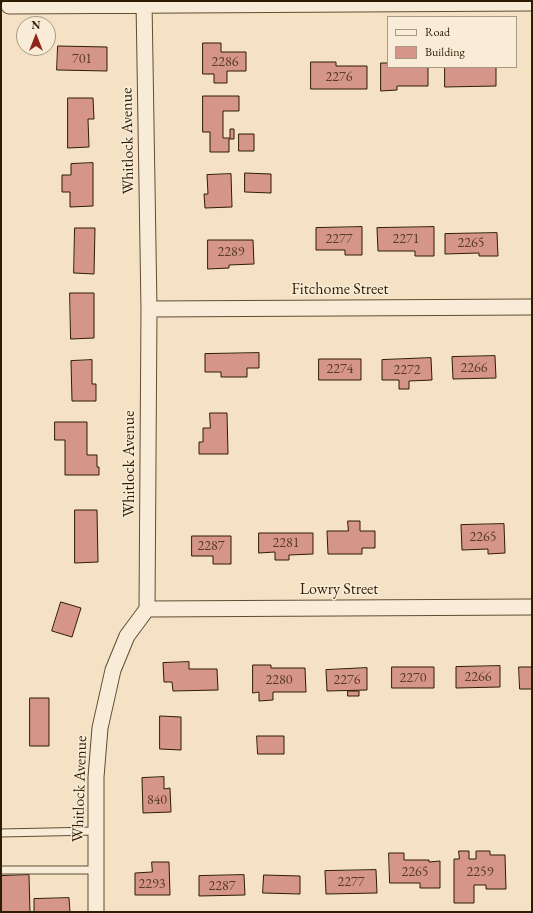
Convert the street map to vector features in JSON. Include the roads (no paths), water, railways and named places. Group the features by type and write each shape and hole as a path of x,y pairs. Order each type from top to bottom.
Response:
{"street":[{"path":"9,6 144,3 532,3"},
{"name":"Whitlock Avenue","path":"96,912 96,777 100,728 113,670 127,636 147,609 148,309 144,3"},
{"name":"Fitchome Street","path":"148,309 532,306"},
{"name":"Lowry Street","path":"147,609 532,607"}],"lane":[{"path":"1,833 96,831"},
{"path":"1,870 96,870"}]}
